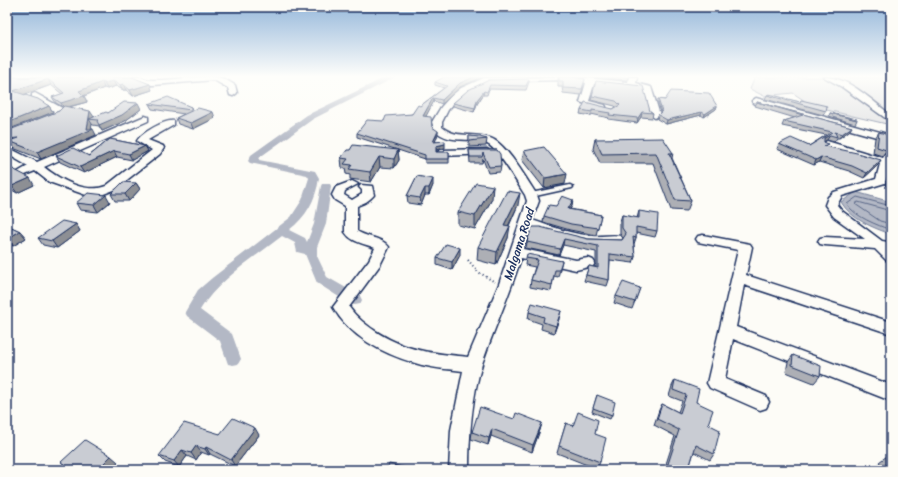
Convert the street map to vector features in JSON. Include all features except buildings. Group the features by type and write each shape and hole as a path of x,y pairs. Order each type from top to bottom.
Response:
{"street":[{"path":"36,123 58,114 61,111 41,99"},
{"name":"Malgama Road","path":"453,99 444,109 437,122 437,128 445,136 495,143 533,201 506,284 473,365 460,430 459,470"},
{"path":"585,99 584,102 612,109"},
{"name":"Malgama Road","path":"651,99 655,115"},
{"path":"865,99 891,118"},
{"path":"756,101 891,138"},
{"path":"21,173 145,119"},
{"path":"7,150 37,167 53,180 90,193 101,192 110,188 156,152 159,148 142,141 144,137 171,123"},
{"path":"827,144 889,158 881,181 838,194 834,197 831,205 838,214 885,245 891,257"},
{"path":"441,153 500,152"},
{"path":"352,184 340,189 338,195 339,198 351,204 364,199 368,195 368,188 365,187"},
{"path":"351,204 351,232 362,240 378,244 382,247 375,262 341,307 350,320 370,337 416,357 473,365"},
{"path":"525,222 595,241 604,242 616,239"},
{"path":"703,239 745,247 716,383 760,402"},
{"path":"825,240 885,245"},
{"path":"516,252 576,265 588,263"},
{"path":"738,278 891,328"},
{"path":"727,330 891,393"}],"lane":[{"path":"531,196 570,187"}],"path":[{"path":"468,260 478,272 495,282 506,284"}],"shaded area":[{"path":"802,99 891,99 891,125 814,107"}],"water":[{"path":"856,192 891,202 891,234 863,222 845,208 841,202"}],"waterway":[{"path":"233,359 227,338 192,312 203,294 217,281 295,220 308,200 314,178 311,173 253,161 256,155 310,117 346,99"},
{"path":"311,252 311,247 320,224 326,186"},
{"path":"281,231 301,241 301,249 311,252"},
{"path":"311,252 311,256 322,280 355,300"}]}
